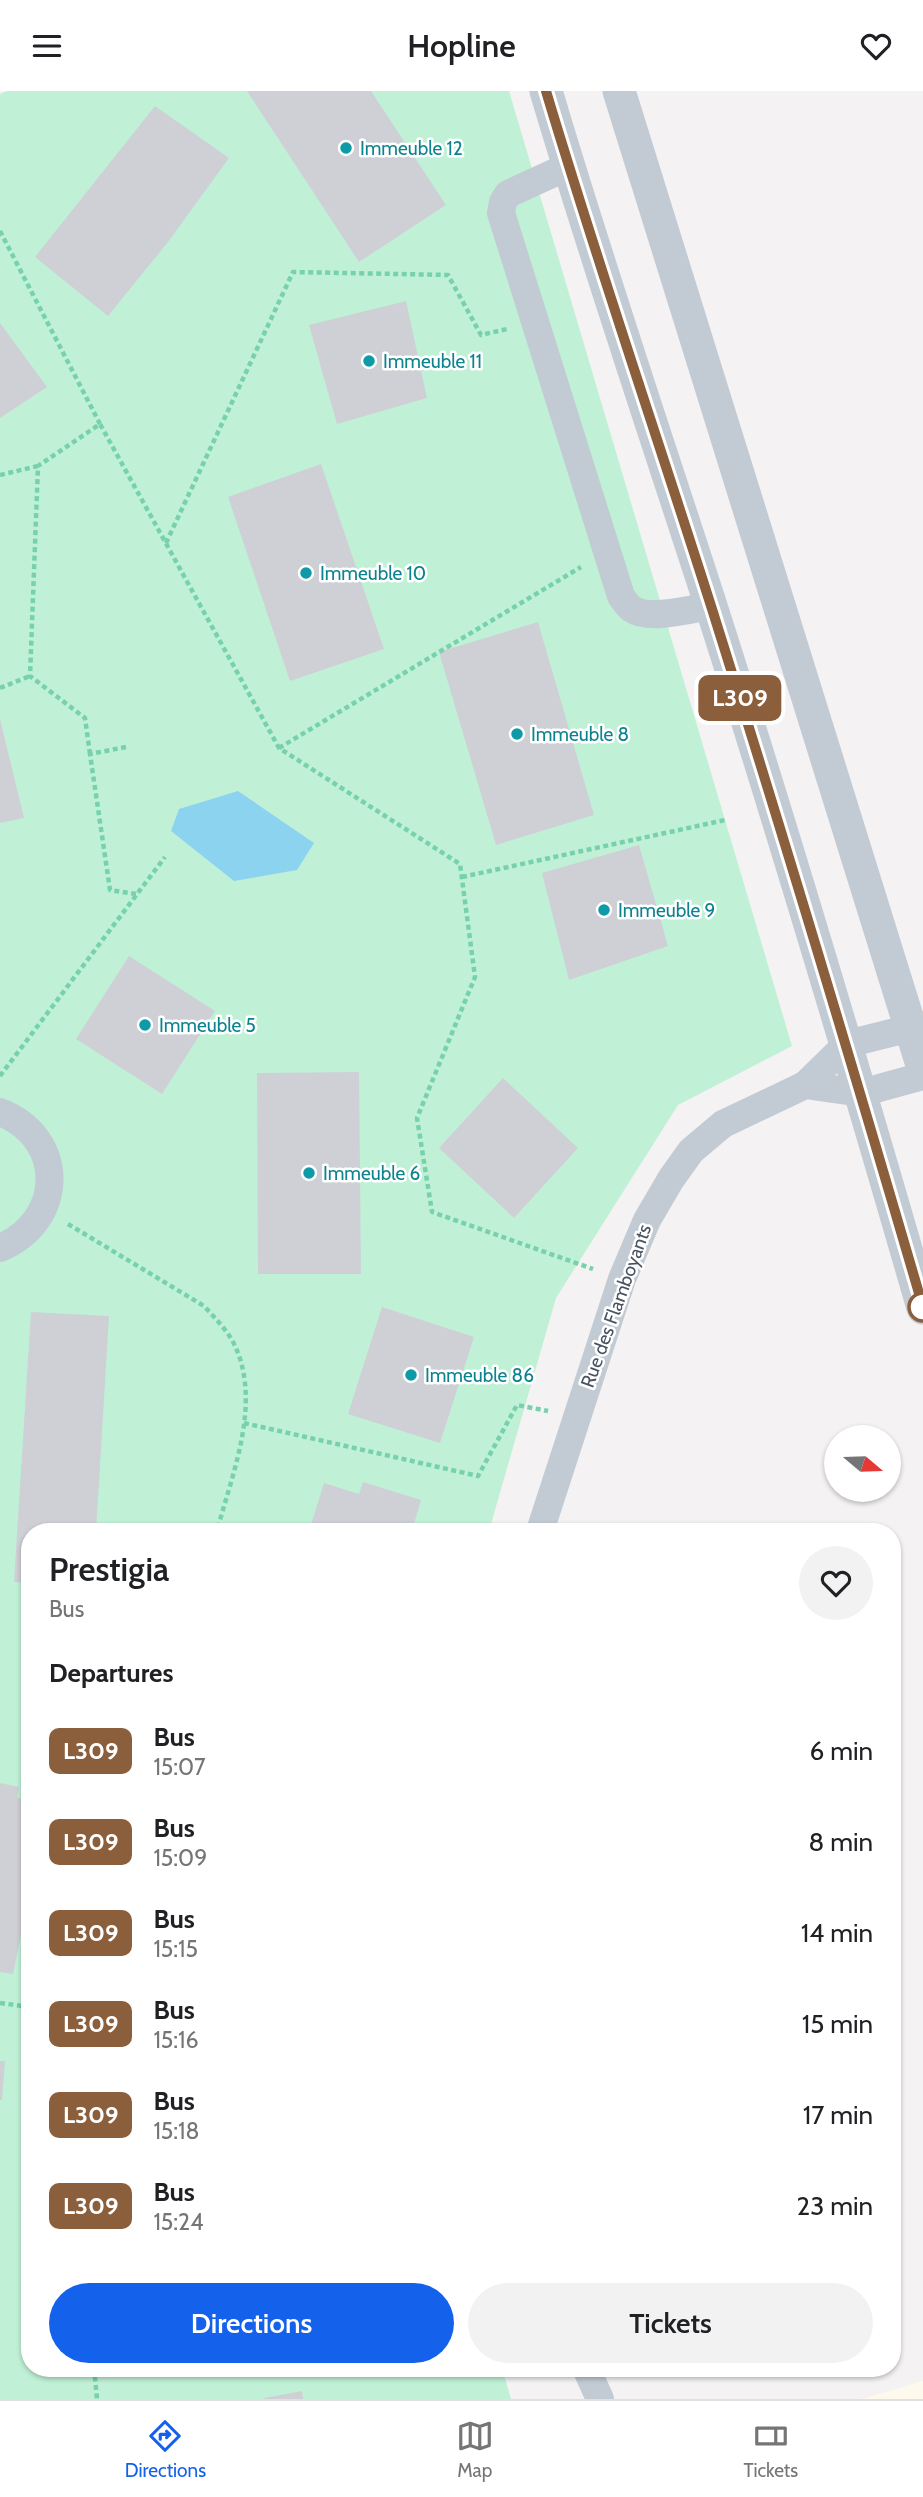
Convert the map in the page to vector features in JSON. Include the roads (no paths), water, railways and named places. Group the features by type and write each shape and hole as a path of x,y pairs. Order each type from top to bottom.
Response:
{"street":[{"path":"547,91 847,1044 923,1308"},
{"path":"619,91 923,1068"},
{"path":"569,166 508,194 501,213 621,596 630,608 651,615 711,606"},
{"path":"805,1085 847,1044 911,1028"},
{"path":"805,1085 861,1093 923,1076"},
{"name":"Rue des Flamboyants","path":"543,1523 622,1279 647,1220 671,1178 691,1151 723,1124 805,1085"},
{"path":"0,1112 30,1130 44,1150 50,1174 50,1186 43,1209 30,1230 0,1248"},
{"path":"590,2377 600,2399"}],"water":[{"path":"238,791 314,843 297,870 234,881 171,831 179,809"}],"place":[{"name":"Immeuble 12","path":"346,148"},
{"name":"Immeuble 11","path":"369,361"},
{"name":"Immeuble 10","path":"306,573"},
{"name":"Immeuble 8","path":"517,734"},
{"name":"Immeuble 9","path":"604,910"},
{"name":"Immeuble 5","path":"145,1025"},
{"name":"Immeuble 6","path":"309,1173"},
{"name":"Immeuble 86","path":"411,1375"}]}
